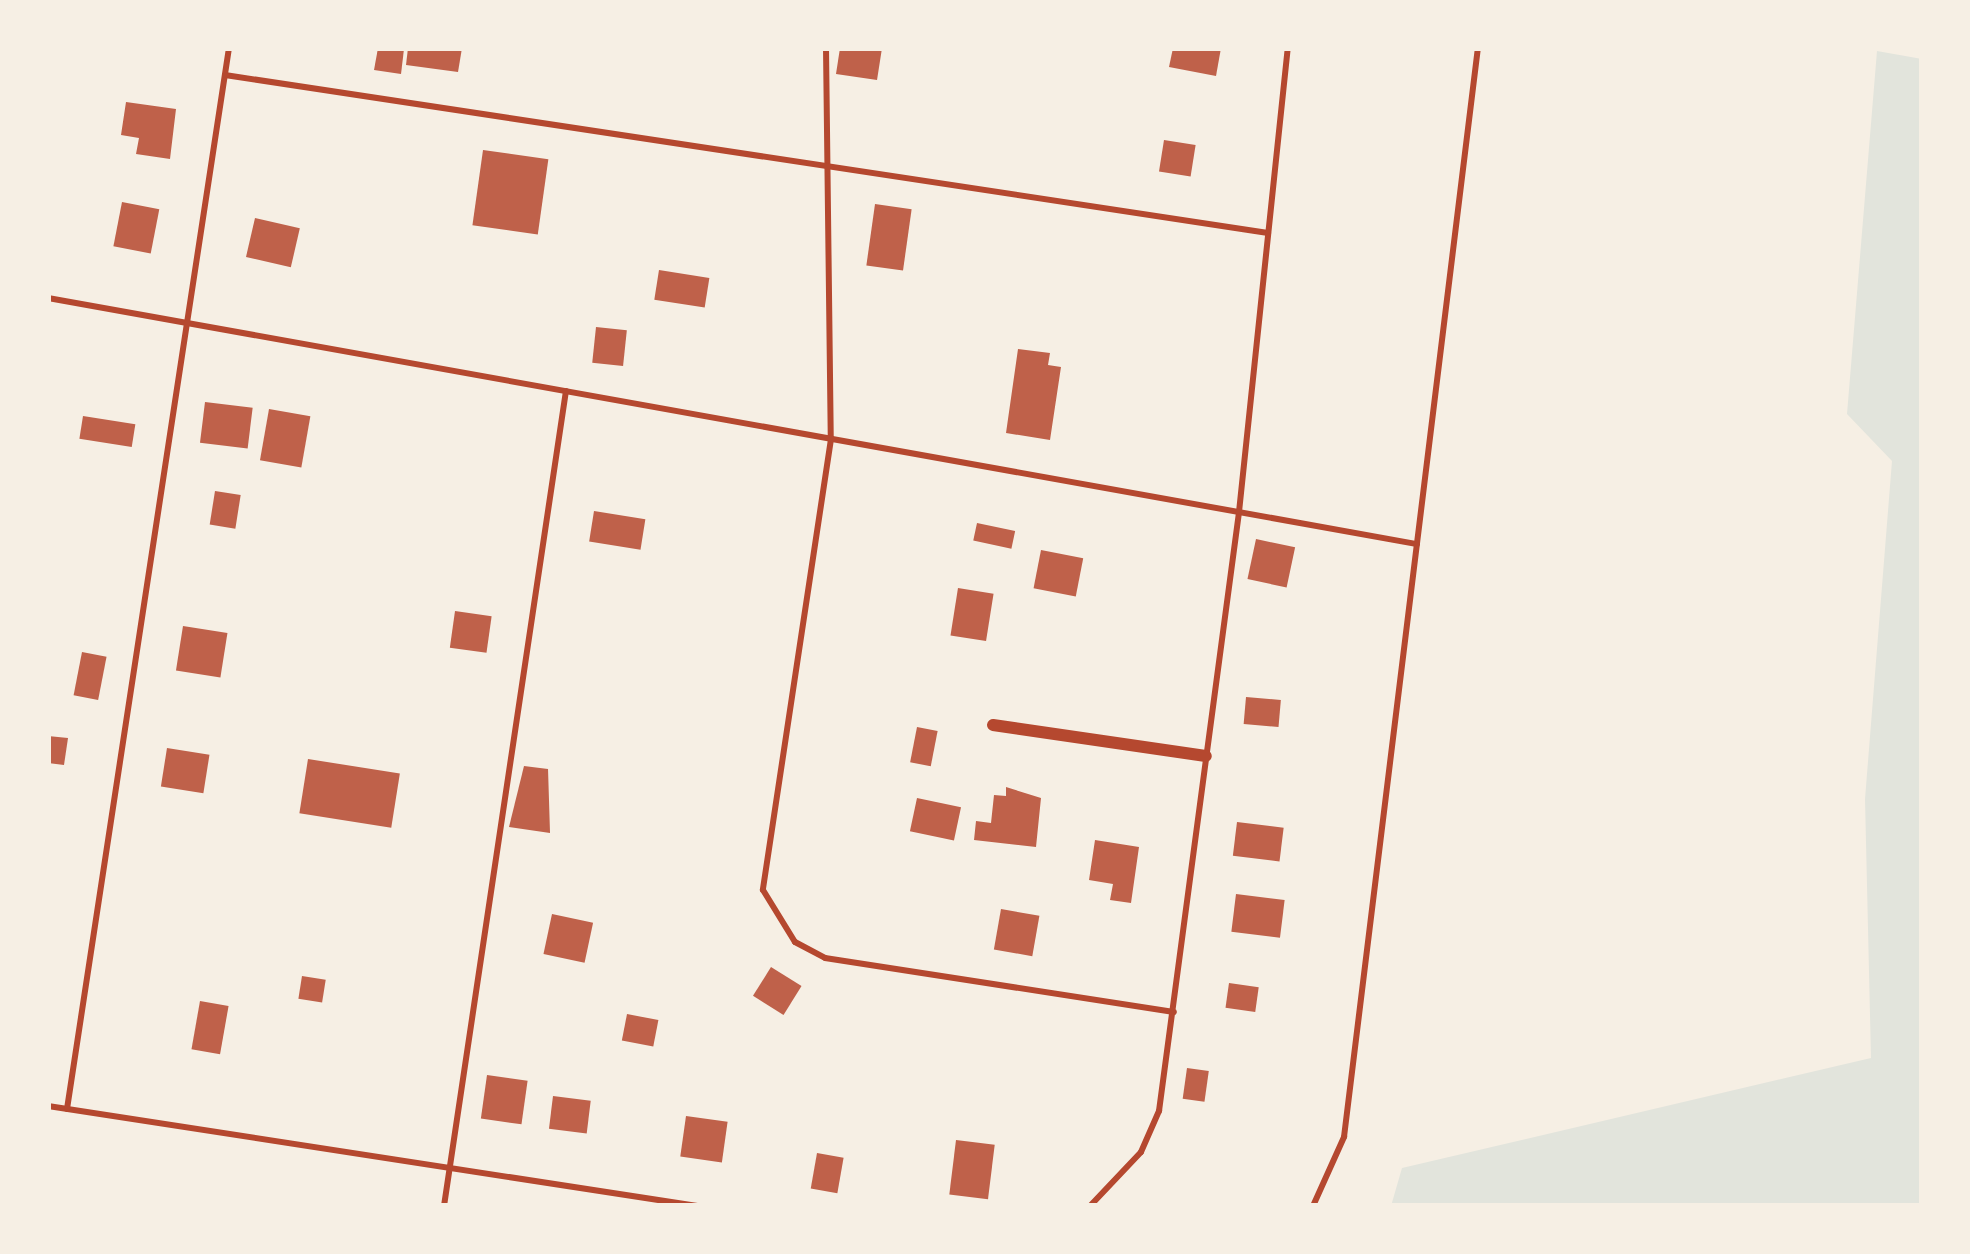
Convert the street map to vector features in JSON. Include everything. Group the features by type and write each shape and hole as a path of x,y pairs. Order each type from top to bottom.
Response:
{"street":[{"path":"994,725 1206,756"}],"lane":[{"path":"68,1109 229,48"},
{"path":"826,48 831,439 763,890 778,922 825,958 1174,1012"},
{"path":"1090,1206 1141,1152 1159,1111 1239,512 1288,48"},
{"path":"1313,1206 1344,1138 1478,48"},
{"path":"225,75 1268,233"},
{"path":"48,298 1417,544"},
{"path":"444,1206 566,391"},
{"path":"48,1106 697,1206"}],"shaded area":[{"path":"1877,51 1922,59 1922,1206 1391,1206 1402,1168 1871,1058 1865,799 1892,461 1847,414"}],"building":[{"path":"378,48 404,49 401,74 374,70"},
{"path":"408,48 462,48 458,72 406,65"},
{"path":"840,48 882,48 877,80 836,74"},
{"path":"1173,48 1221,48 1216,76 1169,67"},
{"path":"126,102 176,109 170,159 136,154 139,138 121,135"},
{"path":"1164,140 1196,145 1191,177 1159,172"},
{"path":"483,150 548,159 538,234 472,225"},
{"path":"122,202 159,209 151,253 113,246"},
{"path":"875,204 912,209 903,271 866,265"},
{"path":"255,218 300,228 291,267 246,257"},
{"path":"659,270 709,278 705,308 654,300"},
{"path":"596,327 627,330 623,366 592,363"},
{"path":"1018,349 1050,353 1048,365 1061,367 1050,440 1006,433"},
{"path":"205,402 253,408 248,449 200,443"},
{"path":"269,409 310,416 301,468 260,460"},
{"path":"83,416 135,424 132,447 79,439"},
{"path":"215,491 241,495 235,529 210,525"},
{"path":"594,511 645,519 641,550 589,542"},
{"path":"977,523 1015,531 1011,549 973,541"},
{"path":"1256,539 1295,547 1287,587 1247,579"},
{"path":"1041,550 1083,558 1076,596 1034,588"},
{"path":"958,588 994,594 986,641 950,635"},
{"path":"455,611 492,616 486,653 450,648"},
{"path":"183,626 227,633 220,677 176,670"},
{"path":"82,652 107,657 98,700 74,695"},
{"path":"1246,697 1281,700 1279,727 1244,724"},
{"path":"917,727 938,731 931,766 910,762"},
{"path":"48,736 68,738 64,765 48,763"},
{"path":"167,748 209,755 203,793 161,787"},
{"path":"308,759 400,774 391,828 299,813"},
{"path":"524,766 548,769 550,833 509,827"},
{"path":"1006,787 1041,798 1036,847 974,840 976,821 991,823 994,795 1006,796"},
{"path":"917,798 961,807 954,841 910,831"},
{"path":"1237,822 1284,828 1280,861 1233,856"},
{"path":"1095,840 1139,847 1131,903 1110,900 1113,884 1089,880"},
{"path":"1236,894 1285,900 1280,938 1231,932"},
{"path":"1001,909 1039,916 1032,956 994,949"},
{"path":"552,914 593,923 585,963 543,954"},
{"path":"771,967 802,986 784,1015 753,996"},
{"path":"302,976 326,980 322,1002 298,999"},
{"path":"1229,983 1259,987 1255,1012 1226,1008"},
{"path":"200,1001 229,1006 220,1054 191,1049"},
{"path":"627,1014 658,1020 653,1047 622,1041"},
{"path":"1187,1068 1209,1071 1204,1102 1183,1099"},
{"path":"487,1075 528,1081 521,1124 481,1119"},
{"path":"553,1096 591,1101 587,1133 549,1129"},
{"path":"686,1116 728,1122 722,1162 680,1157"},
{"path":"956,1140 995,1145 988,1199 949,1195"},
{"path":"817,1153 844,1158 837,1193 811,1188"}]}
